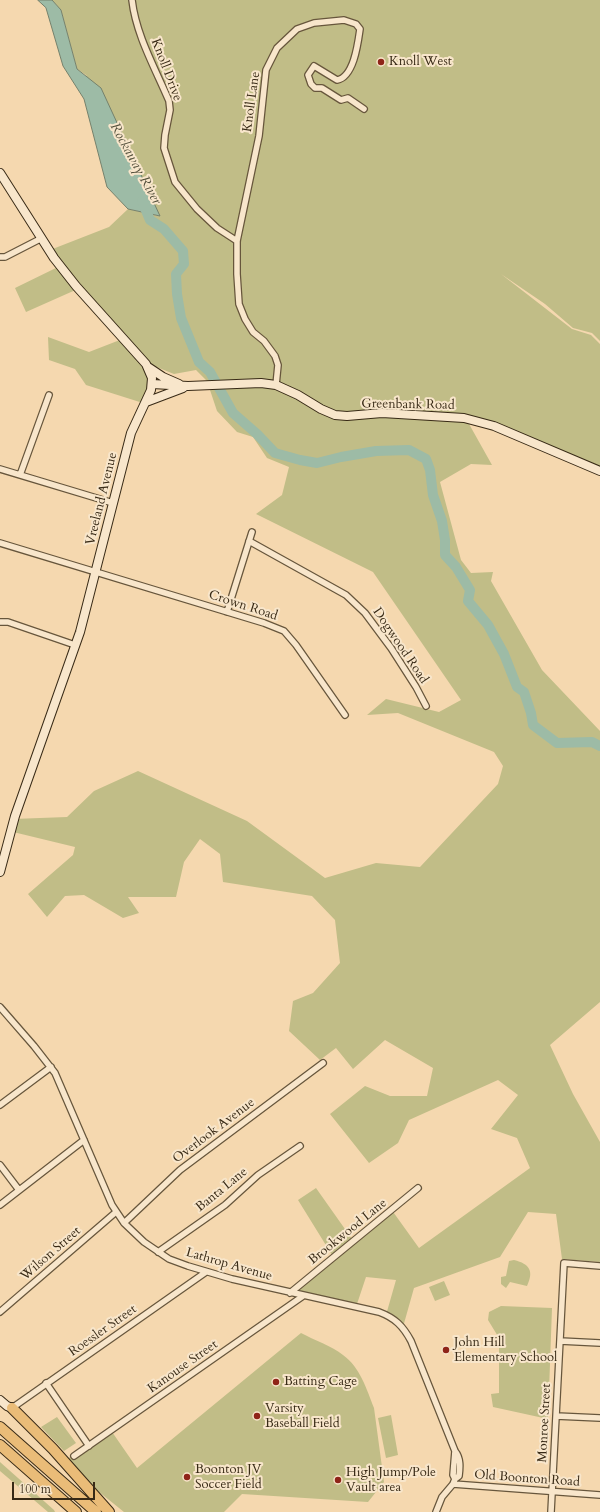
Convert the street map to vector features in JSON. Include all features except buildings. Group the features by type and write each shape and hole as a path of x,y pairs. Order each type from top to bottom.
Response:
{"highway":[{"path":"12,1408 53,1449 109,1512"},
{"path":"0,1427 96,1512"},
{"path":"0,1445 76,1512"}],"street":[{"name":"Knoll Drive","path":"132,0 134,15 142,38 169,101 170,110 164,148 175,182 197,209 217,228 237,241"},
{"name":"Knoll Lane","path":"276,385 278,365 276,356 253,332 238,304 237,241 259,136 266,70 277,48 297,29 314,23 344,20 356,24 360,29 355,58 345,76 337,80 314,66 308,75 311,84 315,88 322,88 342,100 348,98 364,109"},
{"path":"0,173 54,258 76,286 141,356 151,375 152,384"},
{"path":"0,257 5,257 42,238"},
{"name":"Greenbank Road","path":"147,367 162,377 188,386"},
{"name":"Greenbank Road","path":"152,384 188,386 250,383 276,385 298,395 321,409 336,415 347,416 382,413 449,417 483,422 548,448 600,472"},
{"name":"Vreeland Avenue","path":"0,872 15,816 75,645 131,433 146,402 152,384"},
{"name":"Greenbank Road","path":"146,402 188,386"},
{"path":"20,475 49,395"},
{"path":"0,469 113,503"},
{"path":"227,612 252,532"},
{"name":"Dogwood Road","path":"249,541 346,595 366,613 416,686 426,706"},
{"name":"Crown Road","path":"0,542 264,623 284,631 296,645 345,715"},
{"path":"0,622 8,622 75,645"},
{"name":"Lathrop Avenue","path":"0,1007 55,1073 116,1212 124,1223 144,1242 158,1252 182,1264 206,1272 290,1293 379,1312 389,1316 401,1325 412,1341 455,1451 459,1457 460,1468 458,1476 442,1497 436,1512"},
{"name":"Overlook Avenue","path":"124,1223 180,1170 323,1063"},
{"path":"0,1105 51,1067"},
{"path":"0,1205 84,1140"},
{"name":"Banta Lane","path":"158,1252 225,1205 258,1174 300,1146"},
{"path":"0,1165 19,1190"},
{"name":"Brookwood Lane","path":"290,1293 418,1188"},
{"name":"Wilson Street","path":"0,1312 116,1212"},
{"name":"Monroe Street","path":"551,1512 564,1264 600,1266"},
{"name":"Roessler Street","path":"12,1408 206,1272"},
{"name":"Kanouse Street","path":"74,1456 303,1296"},
{"path":"560,1341 600,1343"},
{"path":"46,1383 89,1446"},
{"path":"0,1400 12,1408"},
{"path":"556,1416 600,1418"},
{"name":"Old Boonton Road","path":"454,1481 552,1492 600,1495"}],"shaded area":[{"path":"52,0 600,0 600,341 592,333 573,328 545,304 501,274 572,329 591,335 600,344 600,471 464,415 492,465 471,464 440,482 461,560 471,573 493,572 491,581 542,670 600,731 600,1002 550,1045 573,1094 600,1142 600,1262 562,1259 556,1214 528,1212 500,1257 414,1288 403,1327 386,1315 396,1280 366,1277 356,1307 291,1292 332,1255 298,1200 316,1188 352,1239 391,1209 419,1248 530,1168 517,1138 491,1129 518,1095 498,1080 409,1120 398,1143 369,1163 330,1114 365,1086 390,1096 427,1096 433,1068 385,1040 353,1069 336,1048 320,1060 289,1031 293,1001 313,993 340,963 335,920 312,896 223,882 220,854 200,839 184,862 176,897 128,897 139,913 123,918 84,895 65,896 47,917 28,894 73,855 75,847 9,831 13,819 67,817 94,791 138,771 247,821 325,878 376,863 420,867 498,784 503,766 494,752 398,713 367,715 386,699 439,712 461,700 373,572 256,514 282,495 289,467 267,458 253,437 237,432 217,411 207,381 196,370 174,374 149,364 146,404 86,385 75,369 49,360 48,337 89,352 125,338 80,288 26,312 15,288 60,266 50,250 109,227 128,209 159,216 86,75 77,69 61,10"},
{"path":"514,1260 527,1266 530,1272 529,1281 527,1286 510,1282 506,1288 501,1284 501,1277 506,1276 509,1261"},
{"path":"444,1281 450,1295 435,1301 429,1287"},
{"path":"501,1306 552,1308 548,1419 493,1407 491,1394 499,1393 499,1338 488,1320 489,1312"},
{"path":"301,1333 334,1349 349,1360 358,1372 369,1394 374,1408 384,1482 368,1502 242,1494 224,1512 124,1512 83,1479 66,1460 110,1429 137,1468"},
{"path":"391,1415 398,1455 386,1458 378,1418"},
{"path":"57,1417 76,1443 64,1451 41,1427"},
{"path":"0,1462 55,1512 48,1512 0,1471"}],"water":[{"path":"38,0 52,0 61,10 77,69 101,88 160,216 128,209 107,187 84,99 63,66 46,8"}],"waterway":[{"name":"Rockaway River","path":"142,201 150,220 164,229 183,251 184,264 176,274 177,294 181,318 199,362 210,372 233,413 257,434 275,453 300,460 317,463 376,451 409,450 426,459 430,470 433,495 442,521 445,540 445,555 456,567 470,590 468,601 488,625 504,654 517,687 524,692 531,713 533,725 557,743 592,742 600,746"}],"place":[{"name":"Knoll West","path":"381,62"},
{"name":"John Hill Elementary School","path":"446,1350"},
{"name":"Batting Cage","path":"276,1382"},
{"name":"Varsity Baseball Field","path":"257,1416"},
{"name":"Boonton JV Soccer Field","path":"187,1477"},
{"name":"High Jump/Pole Vault area","path":"338,1480"}]}
